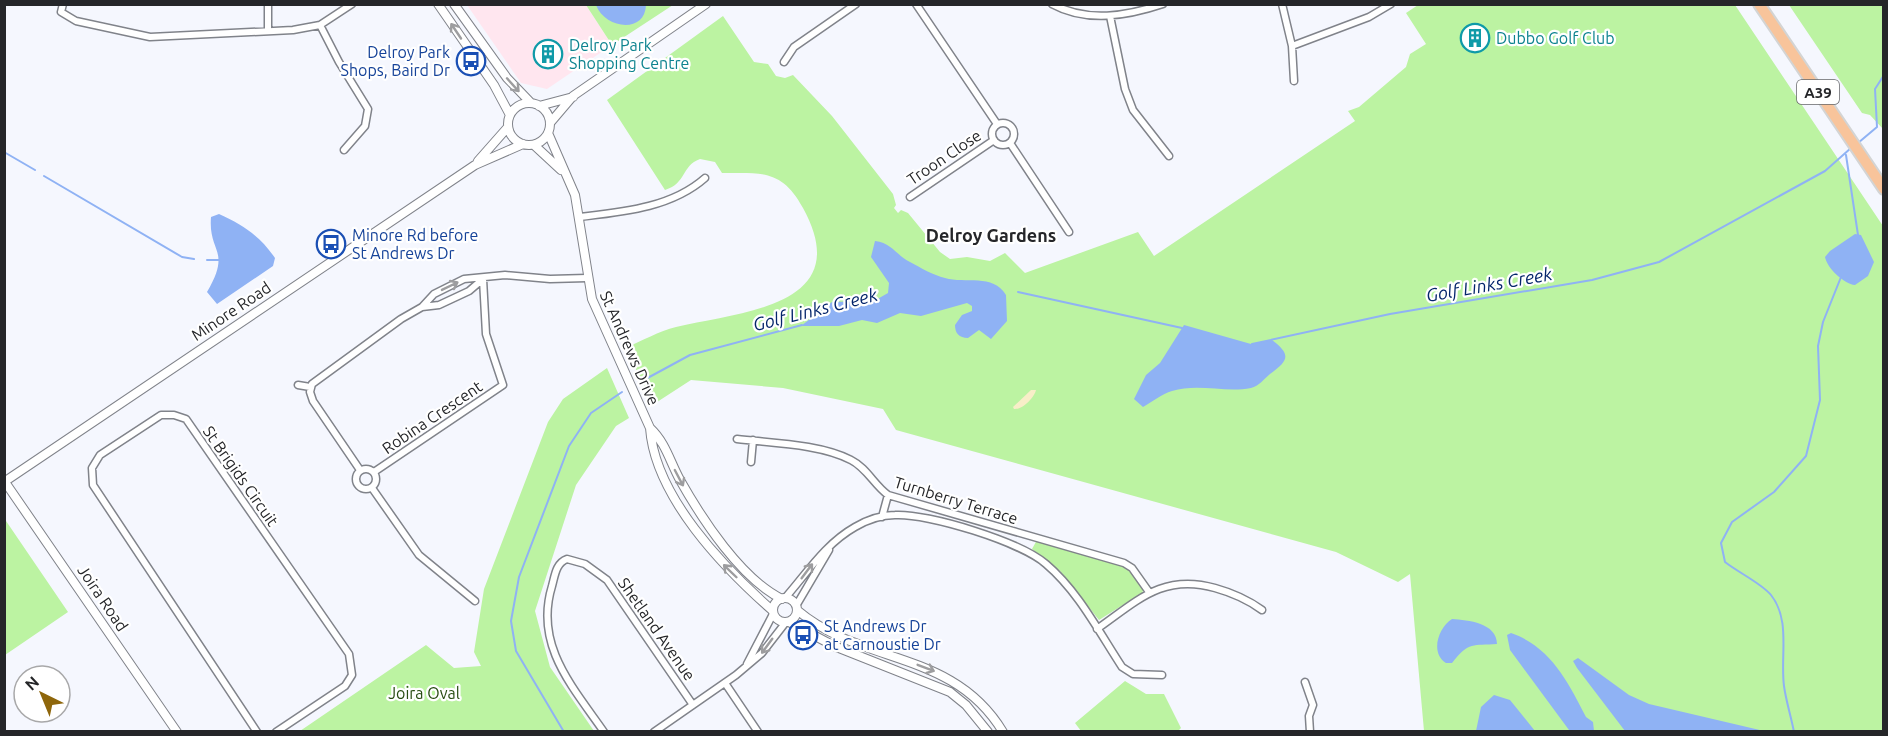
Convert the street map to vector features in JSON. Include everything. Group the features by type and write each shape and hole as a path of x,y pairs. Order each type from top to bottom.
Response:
{"highway":[{"name":"A39","path":"1759,4 1884,189"}],"street":[{"path":"63,4 61,12 76,21 150,37 293,30 320,25 352,4"},
{"path":"268,4 268,31"},
{"path":"438,4 495,85 510,115"},
{"path":"454,4 507,78 535,105 545,110 550,123"},
{"path":"573,96 535,105 519,106 510,115 508,127 513,138 523,144 534,145 548,133 550,123 573,96 706,4"},
{"path":"784,62 794,47 856,4"},
{"path":"916,4 997,124"},
{"path":"1052,4 1069,12 1110,16 1163,4"},
{"path":"1282,4 1292,46 1294,81"},
{"path":"1292,46 1359,21 1391,4"},
{"path":"1110,16 1125,88 1133,110 1169,156"},
{"path":"320,25 339,62 368,108 365,126 344,150"},
{"path":"1006,123 1012,128 1014,134 1010,142 1002,145 994,140 992,131 997,124 1006,123"},
{"name":"Minore Road","path":"475,165 508,127"},
{"name":"St Andrews Drive","path":"548,133 575,195 592,299 650,429 651,443 667,484 691,523 722,562 773,612"},
{"name":"Troon Close","path":"910,197 994,140"},
{"path":"1010,142 1069,232"},
{"name":"Minore Road","path":"5,482 475,165 523,144"},
{"name":"St Andrews Drive","path":"534,145 565,173"},
{"path":"579,217 633,211 690,191 705,178"},
{"path":"360,470 313,401 310,387 314,380 386,329 422,308 434,294 465,279 483,279 505,274 550,279 587,278"},
{"path":"422,308 439,305 469,291 483,279"},
{"name":"Robina Crescent","path":"374,472 503,385 486,334 483,279"},
{"path":"298,385 310,387"},
{"name":"St Brigids Circuit","path":"257,732 93,485 92,468 100,455 161,415 174,415 186,419 349,654 352,675 345,686 276,732"},
{"name":"St Andrews Drive","path":"650,429 660,438 679,478 702,517 731,554 768,592 783,598"},
{"name":"Turnberry Terrace","path":"737,439 842,456 860,466 888,495 1124,562 1132,568 1149,592"},
{"path":"751,462 753,441"},
{"path":"366,468 374,472 377,480 372,488 366,489 357,485 356,478 360,470 366,468"},
{"name":"Joira Road","path":"5,482 177,732"},
{"path":"372,488 419,555 475,600"},
{"path":"882,517 888,495"},
{"path":"745,667 773,612 775,603 783,598 816,558 855,526 882,517 917,516 1026,550 1057,574 1122,667 1133,674 1162,675"},
{"path":"654,732 725,683 762,653 795,617 797,608 830,547"},
{"name":"Shetland Avenue","path":"604,732 556,660 546,622 546,605 556,569 563,560 574,560 600,573 693,705"},
{"path":"1097,629 1149,592 1167,585 1203,584 1240,595 1262,610"},
{"path":"783,598 810,621 838,635 956,681 985,706 1003,732"},
{"path":"773,612 778,620 788,622 834,646 950,692 966,705 988,732"},
{"path":"1305,682 1313,705 1309,716 1310,732"},
{"path":"725,683 758,732"}],"shaded area":[{"path":"467,5 586,5 612,45 547,89 521,83"}],"green space":[{"path":"586,5 673,5 612,45"},
{"name":"Dubbo Golf Club","path":"1418,5 1735,5 1883,226 1883,731 1424,731 1410,574 1398,582 1336,552 896,430 883,409 783,388 691,380 654,404 625,348 670,329 759,309 784,299 804,285 815,266 816,241 803,208 787,186 769,176 759,174 722,173 715,162 700,159 690,166 677,183 665,190 607,100 723,16 754,62 768,64 776,76 785,78 793,75 832,116 893,194 896,205 894,208 898,213 901,210 908,213 940,252 950,259 967,257 990,261 1005,253 1025,273 1138,232 1154,256 1355,121 1348,111 1359,107 1406,67 1410,54 1426,44 1406,13"},
{"path":"1789,5 1883,5 1883,129 1870,115 1862,113"},
{"name":"Joira Oval","path":"607,368 629,418 616,426 576,485 535,611 550,667 594,731 300,731 426,645 454,668 481,666 474,652 484,589 548,422 563,399"},
{"path":"4,518 68,612 5,655 4,655"},
{"path":"1037,540 1129,567 1144,589 1142,593 1099,620 1060,571 1032,549"},
{"path":"1125,681 1146,694 1164,694 1181,728 1177,732 1081,731 1075,723"}],"sand":[{"path":"1031,390 1036,390 1030,400 1021,408 1014,409 1013,407"}],"water":[{"path":"596,5 646,5 639,21 624,25 607,19"},
{"path":"219,214 250,232 275,258 273,266 217,304 207,292 218,267 211,217"},
{"path":"1855,234 1861,235 1874,262 1868,276 1855,285 1837,275 1825,257"},
{"path":"875,241 886,244 905,259 936,275 953,280 994,284 1006,295 1007,321 991,339 979,330 968,338 962,337 957,333 955,325 962,315 972,311 972,306 967,303 921,316 900,313 877,323 862,320 839,326 801,326 832,302 874,301 888,293 889,283 871,257"},
{"path":"1184,325 1251,344 1272,340 1283,350 1284,361 1259,384 1251,388 1182,389 1165,394 1143,407 1134,399 1146,375 1160,363"},
{"path":"1452,619 1487,627 1496,637 1497,644 1472,646 1463,651 1452,663 1446,663 1441,659 1437,647 1443,628"},
{"path":"1511,633 1537,647 1557,667 1586,717 1593,722 1594,731 1569,730 1510,650 1507,635"},
{"path":"1578,658 1629,695 1649,704 1764,731 1625,731 1577,668 1573,661"},
{"path":"1494,695 1510,700 1535,731 1476,731 1481,707"}],"waterway":[{"name":"Golf Links Creek","path":"1858,143 1877,127 1875,89 1884,75"},
{"name":"Golf Links Creek","path":"1252,344 1390,314 1592,280 1659,262 1825,171 1851,148"},
{"path":"4,152 35,170"},
{"path":"1846,155 1858,235"},
{"path":"44,176 182,257 194,259"},
{"path":"207,260 219,260"},
{"path":"1794,732 1784,686 1783,627 1777,605 1762,586 1725,562 1721,543 1732,522 1774,492 1806,456 1820,400 1818,346 1823,322 1841,277"},
{"name":"Golf Links Creek","path":"1018,292 1182,328"},
{"name":"Golf Links Creek","path":"642,381 690,355 802,325"},
{"path":"564,732 516,651 511,621 519,577 569,446 591,413 622,392"}],"place":[{"name":"Dubbo Golf Club","path":"1475,38"},
{"name":"Delroy Park Shopping Centre","path":"548,54"},
{"name":"Delroy Park Shops, Baird Dr","path":"471,61"},
{"name":"Minore Rd before St Andrews Dr","path":"331,244"},
{"name":"St Andrews Dr at Carnoustie Dr","path":"803,635"}],"district":[{"name":"Delroy Gardens","path":"991,235"}]}
